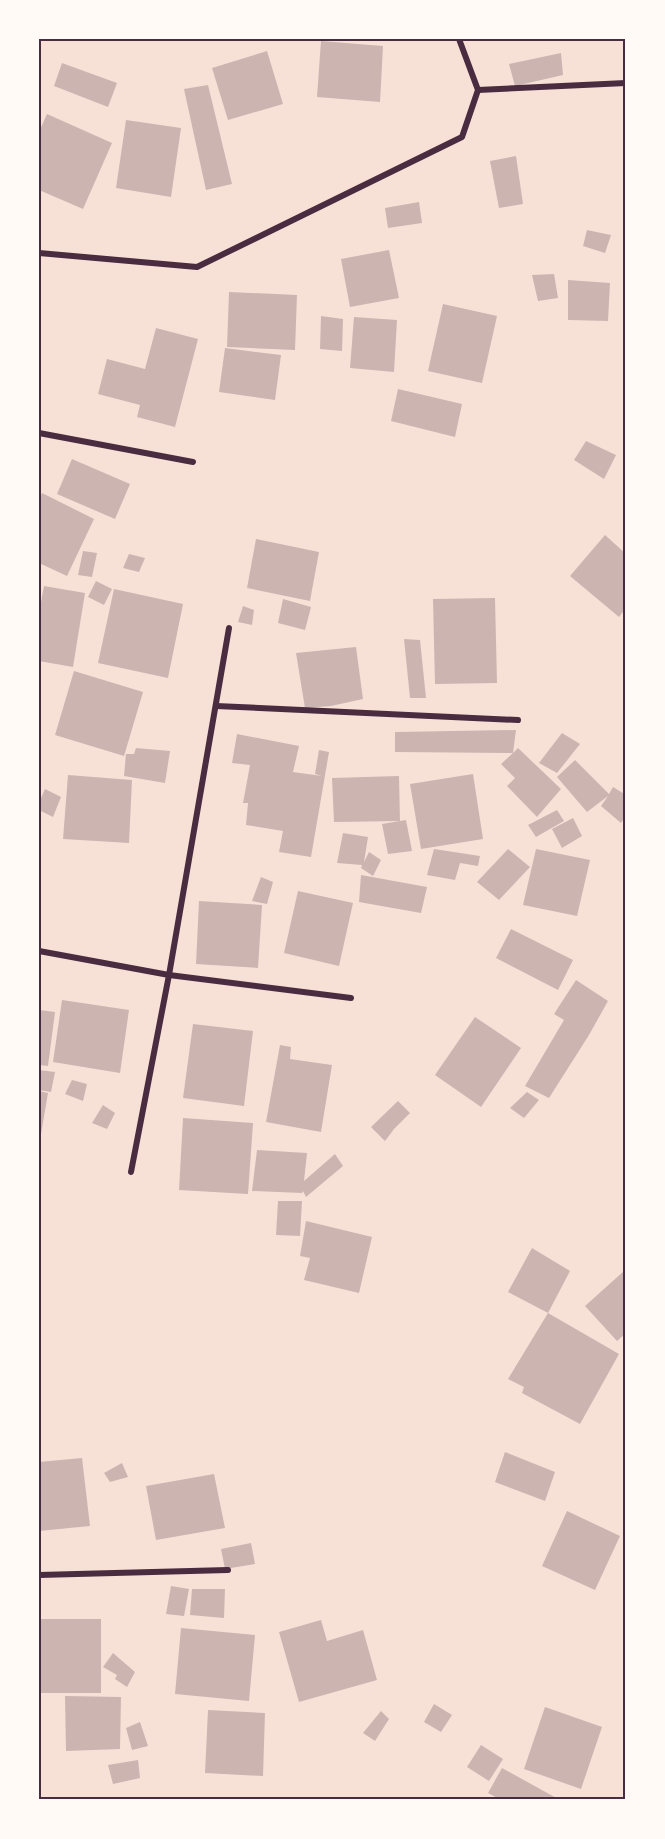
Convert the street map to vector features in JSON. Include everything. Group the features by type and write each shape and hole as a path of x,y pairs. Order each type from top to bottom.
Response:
{"street":[{"path":"39,254 197,267 462,137 478,90 459,39"},
{"path":"478,90 626,83"},
{"path":"39,433 193,462"},
{"path":"131,1172 169,975 229,628"},
{"path":"216,706 518,720"},
{"path":"39,951 169,975 351,998"},
{"path":"39,1575 228,1570"}],"building":[{"path":"321,41 383,46 380,102 317,97"},
{"path":"267,51 283,104 228,120 212,68"},
{"path":"561,53 563,75 515,86 509,64"},
{"path":"62,63 117,83 108,107 54,86"},
{"path":"208,85 232,184 206,190 184,89"},
{"path":"47,114 112,143 83,209 39,190 39,132"},
{"path":"126,120 181,128 171,197 116,188"},
{"path":"516,156 523,204 499,208 490,161"},
{"path":"419,202 422,223 388,228 385,208"},
{"path":"587,230 611,235 605,253 583,246"},
{"path":"389,250 399,298 350,307 341,259"},
{"path":"554,274 558,298 538,301 532,275"},
{"path":"568,280 610,283 608,321 568,320"},
{"path":"229,292 297,295 295,350 227,347"},
{"path":"443,304 497,316 482,383 428,371"},
{"path":"321,316 343,319 342,351 320,349"},
{"path":"354,317 397,320 394,372 350,368"},
{"path":"156,328 198,339 175,427 137,417 140,405 98,394 107,359 145,369"},
{"path":"225,348 281,355 275,400 219,392"},
{"path":"398,389 462,404 455,437 391,421"},
{"path":"586,441 616,455 604,479 574,460"},
{"path":"72,459 130,484 115,519 57,494"},
{"path":"42,493 94,519 67,576 39,563 39,500"},
{"path":"605,535 626,554 626,608 619,617 570,576"},
{"path":"256,539 319,552 310,601 247,588"},
{"path":"83,551 97,553 92,577 78,575"},
{"path":"129,554 145,558 139,572 123,568"},
{"path":"96,581 112,589 104,605 88,597"},
{"path":"44,586 85,593 73,667 39,661 39,613"},
{"path":"114,589 183,604 168,678 98,663"},
{"path":"495,598 497,683 435,684 433,599"},
{"path":"283,599 311,607 305,630 278,623"},
{"path":"243,606 254,610 252,625 238,622"},
{"path":"404,639 420,640 426,698 410,698"},
{"path":"356,647 363,699 331,706 305,708 296,653"},
{"path":"74,671 143,692 124,756 55,735"},
{"path":"516,730 513,753 395,752 395,732"},
{"path":"562,733 580,744 557,773 539,763"},
{"path":"237,734 299,746 293,772 322,776 315,774 319,750 329,752 311,857 279,852 283,831 246,825 248,803 243,803 250,765 232,763"},
{"path":"136,748 170,751 165,783 124,776 126,754 134,754"},
{"path":"518,748 561,789 537,817 507,786 515,778 501,764"},
{"path":"575,760 609,794 613,787 626,795 626,815 621,823 601,806 608,796 587,812 557,777"},
{"path":"473,774 483,839 421,849 410,784"},
{"path":"68,775 132,780 129,843 63,839"},
{"path":"399,776 400,821 334,822 332,778"},
{"path":"45,789 61,797 53,817 39,810 39,803"},
{"path":"557,810 564,821 536,837 528,825"},
{"path":"573,818 582,836 562,848 552,829"},
{"path":"406,820 412,851 388,854 382,824"},
{"path":"343,833 368,837 364,862 369,852 381,860 373,876 361,868 362,865 337,863"},
{"path":"434,849 480,856 478,866 460,863 455,880 427,875"},
{"path":"508,849 530,867 499,900 477,882"},
{"path":"536,849 590,860 577,916 523,905"},
{"path":"361,875 427,887 421,913 359,902"},
{"path":"261,877 273,882 267,904 252,901"},
{"path":"298,891 353,903 339,966 284,953"},
{"path":"199,901 262,905 258,968 196,964"},
{"path":"511,929 573,960 558,990 496,958"},
{"path":"576,980 608,1001 549,1098 525,1086 564,1020 554,1014"},
{"path":"62,1000 129,1010 120,1073 53,1062"},
{"path":"39,1010 55,1012 48,1066 39,1065"},
{"path":"475,1017 521,1048 481,1107 435,1075"},
{"path":"193,1024 253,1031 244,1106 183,1098"},
{"path":"280,1045 291,1047 290,1059 332,1065 321,1132 266,1122"},
{"path":"39,1070 55,1072 51,1092 39,1090"},
{"path":"72,1080 87,1084 83,1101 65,1094"},
{"path":"39,1091 48,1093 40,1140 39,1140"},
{"path":"527,1092 539,1100 524,1118 510,1108"},
{"path":"398,1101 410,1113 385,1141 371,1127"},
{"path":"103,1105 115,1113 107,1129 92,1123"},
{"path":"183,1118 253,1123 248,1194 179,1190"},
{"path":"257,1150 307,1153 304,1181 335,1154 343,1166 306,1197 303,1191 302,1193 252,1191"},
{"path":"278,1201 302,1201 300,1236 276,1235"},
{"path":"306,1221 372,1237 359,1293 304,1280 310,1258 300,1256"},
{"path":"532,1248 570,1271 548,1313 508,1292"},
{"path":"624,1271 626,1273 626,1333 617,1341 585,1306"},
{"path":"548,1313 619,1354 580,1424 522,1393 524,1387 508,1379"},
{"path":"505,1452 555,1472 545,1501 495,1482"},
{"path":"82,1458 90,1526 39,1531 39,1462"},
{"path":"122,1463 128,1477 110,1482 104,1473"},
{"path":"214,1474 225,1528 156,1540 146,1486"},
{"path":"567,1511 620,1536 595,1590 542,1566"},
{"path":"251,1543 255,1564 225,1569 221,1549"},
{"path":"171,1586 189,1589 184,1616 166,1614"},
{"path":"192,1589 225,1589 224,1618 190,1615"},
{"path":"39,1619 101,1619 101,1693 39,1693"},
{"path":"321,1620 327,1641 363,1630 377,1680 299,1702 279,1632"},
{"path":"181,1628 255,1635 249,1701 175,1694"},
{"path":"113,1653 135,1672 127,1687 115,1679 117,1675 103,1667"},
{"path":"65,1696 121,1697 120,1749 66,1751"},
{"path":"434,1704 452,1715 441,1732 424,1722"},
{"path":"545,1707 602,1727 581,1789 524,1769"},
{"path":"208,1710 265,1713 263,1776 205,1773"},
{"path":"381,1711 389,1719 375,1741 363,1733"},
{"path":"140,1722 148,1746 132,1750 126,1728"},
{"path":"481,1745 503,1759 489,1781 467,1767"},
{"path":"138,1760 140,1778 113,1784 108,1765"},
{"path":"502,1768 560,1800 501,1800 488,1793"}]}
